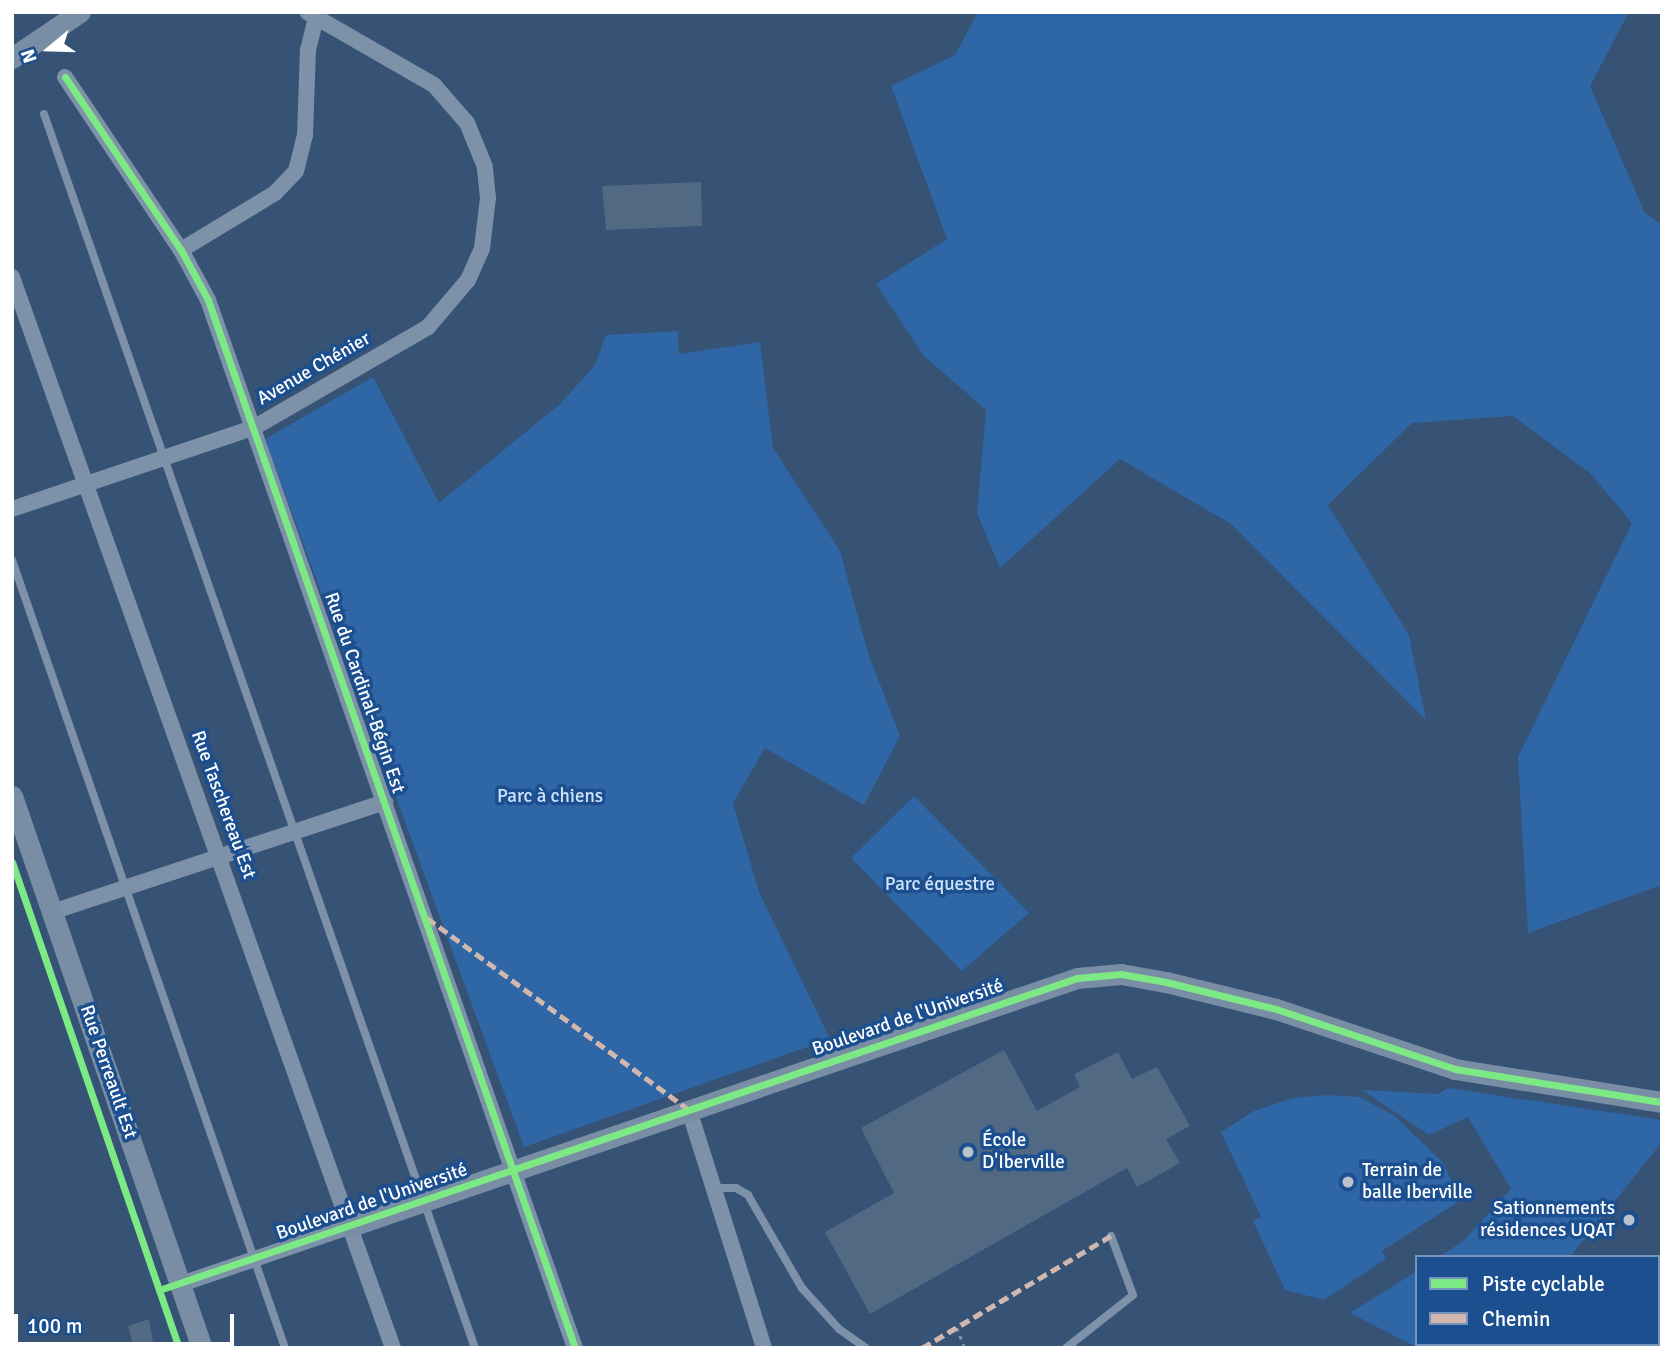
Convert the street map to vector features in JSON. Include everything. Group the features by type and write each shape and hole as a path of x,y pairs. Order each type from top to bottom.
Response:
{"street":[{"path":"15,58 80,12"},
{"path":"181,250 275,193 296,171 305,135 311,15"},
{"name":"Avenue Chénier","path":"12,509 256,427 440,317 476,264 488,213 480,152 467,123 446,96 411,69 311,15"},
{"name":"Rue du Cardinal-Bégin Est","path":"65,77 181,250 208,300 256,427 575,1348"},
{"name":"Rue Taschereau Est","path":"12,277 393,1348"},
{"name":"Rue Perreault Est","path":"12,796 202,1348"},
{"path":"52,912 385,802"},
{"name":"Boulevard de l'Université","path":"181,1284 1077,978 1121,974 1276,1009 1455,1069 1662,1102"},
{"path":"689,1110 764,1348"}],"lane":[{"path":"44,114 298,831 475,1348"},
{"path":"12,560 285,1348"},
{"path":"714,1188 736,1188 748,1195 802,1288 839,1329 866,1348"},
{"path":"1066,1348 1133,1295 1111,1236"}],"path":[{"path":"957,1328 965,1348"}],"green space":[{"path":"978,12 1629,12 1590,86 1645,213 1662,225 1662,894 1659,886 1528,933 1518,757 1632,523 1590,473 1513,416 1412,423 1328,505 1409,635 1426,720 1231,524 1120,459 1000,568 977,513 986,410 923,355 876,284 947,239 891,86 955,55"},
{"name":"Parc à chiens","path":"678,331 679,354 760,342 773,448 840,551 868,653 900,736 864,805 765,748 733,803 759,892 830,1039 524,1147 265,439 373,377 439,503 560,404 595,365 606,335"},
{"name":"Parc équestre","path":"914,796 1029,913 962,971 851,858"},
{"path":"1448,1088 1662,1120 1662,1142 1572,1255 1442,1255 1463,1241 1511,1189 1468,1117 1429,1135 1362,1090 1438,1094"},
{"name":"Terrain de balle Iberville","path":"1327,1095 1360,1097 1396,1117 1443,1163 1461,1200 1382,1251 1386,1259 1324,1300 1285,1290 1253,1221 1261,1217 1221,1132 1254,1111 1292,1098"},
{"path":"1415,1272 1415,1346 1522,1346 1418,1348 1350,1313"}],"building":[{"path":"701,182 702,226 606,230 602,186"},
{"path":"1004,1050 1037,1111 1080,1087 1074,1074 1118,1052 1132,1079 1157,1067 1190,1126 1166,1139 1180,1163 1137,1187 1127,1168 870,1314 825,1232 894,1193 861,1128"},
{"path":"149,1319 154,1348 134,1348 128,1326"}],"marked path":[{"path":"427,918 689,1110"},
{"path":"922,1348 1111,1236"}],"cycle path":[{"path":"65,77 181,250 208,300 575,1348"},
{"path":"12,862 179,1348"},
{"path":"159,1290 1077,978 1121,974 1166,982 1276,1009 1455,1069 1662,1102"}],"place":[{"name":"École D'Iberville","path":"968,1152"},
{"name":"Terrain de balle Iberville","path":"1348,1182"},
{"name":"Sationnements résidences UQAT","path":"1629,1220"}]}
